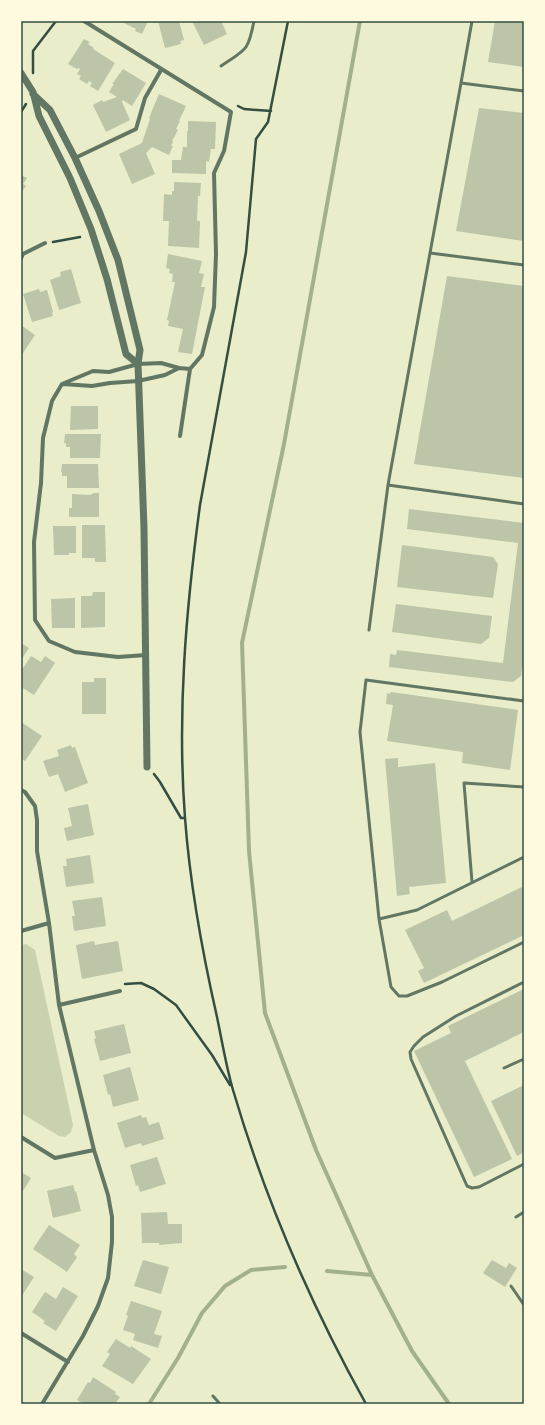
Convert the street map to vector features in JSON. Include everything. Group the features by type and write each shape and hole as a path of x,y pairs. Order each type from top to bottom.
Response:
{"street":[{"path":"84,21 231,112 224,151 214,174 216,254 214,308 202,355 190,369 180,436"},
{"path":"75,158 136,129 145,98 161,70"},
{"path":"21,73 33,94 39,116 70,178 91,229 107,279 126,354 138,364"},
{"path":"33,94 50,110 75,158 99,211 118,260 140,350 138,381 142,464 147,767"},
{"path":"21,258 23,254 45,243"},
{"path":"146,655 118,657 75,652 49,642 35,620 34,542 41,483 43,438 52,401 62,384 93,370 109,372 138,364 161,363 178,368 190,369"},
{"path":"62,384 92,386 138,381 165,375 178,368"},
{"path":"21,790 25,792 35,806 37,820 37,851 49,923 59,1005 94,1150 108,1195 112,1217 112,1242 108,1278 98,1306 68,1362 42,1404"},
{"path":"21,931 49,923"},
{"path":"59,1005 120,991"},
{"path":"21,1137 55,1158 94,1150"},
{"path":"21,1333 68,1362"}],"lane":[{"path":"221,66 245,50 250,40 254,21"},
{"path":"369,630 388,484 472,21"},
{"path":"461,83 524,91"},
{"path":"430,253 524,265"},
{"path":"388,484 524,504"},
{"path":"524,701 366,680 360,732 379,918 391,987 399,996 407,996 442,982 524,942"},
{"path":"472,882 464,783 524,787"},
{"path":"379,918 417,910 524,857"},
{"path":"524,982 456,1016 423,1037 410,1052 411,1059 467,1186 472,1188 479,1187 524,1164"},
{"path":"504,1068 524,1059"},
{"path":"516,1217 524,1212"},
{"path":"511,1286 524,1305"},
{"path":"214,1396 220,1404"}],"path":[{"path":"33,51 56,21"},
{"path":"288,21 268,122 256,140 246,252 200,505 195,542 186,622 183,685 183,772 185,818 189,865 202,948 232,1088 263,1178 300,1271 315,1305 366,1404"},
{"path":"45,243 80,237"},
{"path":"147,767 160,782 181,818 185,818"},
{"path":"120,991 125,984 141,983 154,989 176,1005 212,1055 232,1088"}],"green space":[{"path":"26,944 35,950 73,1125 71,1132 65,1137 59,1136 21,1113 21,945"}],"building":[{"path":"120,21 148,21 142,34 135,31 136,29"},
{"path":"158,21 179,21 184,40 180,41 181,44 165,48"},
{"path":"192,21 221,21 227,34 204,45"},
{"path":"495,21 524,21 524,67 488,62"},
{"path":"84,39 90,42 88,44 94,48 93,49 115,63 98,91 90,86 92,83 89,81 87,84 79,79 81,76 77,74 80,69 68,64"},
{"path":"123,69 146,83 132,106 123,100 122,102 130,120 106,132 93,105 102,100 103,102 117,97 109,92 114,84 112,84"},
{"path":"159,94 186,106 176,129 178,130 172,141 171,146 173,146 169,155 152,147 146,153 155,174 132,184 119,154 142,143 150,119 149,118"},
{"path":"479,108 524,113 524,241 456,231"},
{"path":"188,121 216,122 215,149 211,149 209,162 206,161 206,174 172,173 172,160 181,160 183,147 187,147"},
{"path":"21,175 27,178 23,184 26,186 21,193"},
{"path":"174,182 201,183 200,196 198,196 197,221 200,221 199,248 168,246 169,221 163,221 164,194 172,195 172,191 174,191"},
{"path":"168,254 202,261 199,273 204,274 201,287 205,287 192,354 178,352 183,329 168,326 169,321 167,320 175,282 172,282 173,274 169,273 170,269 166,268"},
{"path":"71,269 81,303 59,310 50,280 61,276 60,272"},
{"path":"447,276 524,286 524,478 414,464"},
{"path":"39,289 40,292 47,290 53,316 32,322 23,294"},
{"path":"21,325 35,335 23,353 21,352"},
{"path":"71,406 98,406 98,429 70,430"},
{"path":"65,434 101,434 100,458 70,458 70,447 66,447 66,443 64,443"},
{"path":"62,464 98,464 99,488 67,488 67,476 62,476 61,472"},
{"path":"99,493 99,517 69,517 69,508 72,508 72,494 90,495"},
{"path":"409,509 524,523 524,656 521,676 513,682 389,667 390,654 396,655 397,650 503,663 518,543 407,529"},
{"path":"82,525 105,525 106,562 95,562 95,558 82,558"},
{"path":"53,526 76,526 76,553 69,553 69,555 54,555"},
{"path":"402,545 493,557 498,564 493,598 397,587"},
{"path":"93,592 105,592 105,627 81,628 81,596 92,596"},
{"path":"75,598 75,628 52,628 51,599"},
{"path":"396,604 492,616 489,638 481,644 392,632"},
{"path":"21,643 29,648 21,660"},
{"path":"31,656 41,662 45,656 55,663 34,695 21,687 21,671"},
{"path":"94,678 106,678 106,714 82,714 82,682 94,682"},
{"path":"391,692 518,710 510,770 462,763 463,752 387,741 393,705 386,704 387,693 390,694"},
{"path":"21,722 42,736 25,761 21,758"},
{"path":"71,745 72,748 75,747 88,783 65,792 58,774 49,777 43,761 59,756 57,750"},
{"path":"398,758 398,767 435,763 446,883 409,887 410,894 397,896 385,759"},
{"path":"88,804 94,835 67,841 64,828 72,826 68,808"},
{"path":"90,855 94,883 66,887 63,866 67,866 66,859"},
{"path":"522,887 524,891 524,935 424,983 418,971 424,968 405,930 447,910 452,921"},
{"path":"102,897 106,926 74,931 72,916 75,916 72,901"},
{"path":"94,941 95,945 118,941 123,971 82,979 76,945"},
{"path":"524,989 524,1032 465,1061 512,1159 474,1177 414,1051 451,1033 448,1026"},
{"path":"124,1024 131,1053 100,1061 94,1039 96,1038 94,1031"},
{"path":"130,1067 139,1100 113,1107 103,1075"},
{"path":"524,1085 524,1152 517,1156 491,1101"},
{"path":"141,1115 142,1118 146,1117 149,1125 159,1122 164,1139 142,1146 141,1143 125,1148 117,1123"},
{"path":"157,1157 166,1184 140,1192 138,1185 136,1186 130,1165"},
{"path":"21,1172 31,1178 21,1194"},
{"path":"73,1185 81,1211 53,1218 47,1191"},
{"path":"167,1212 168,1224 182,1224 182,1243 159,1245 159,1243 142,1243 141,1213"},
{"path":"49,1225 80,1245 74,1254 77,1257 67,1272 33,1249"},
{"path":"143,1260 169,1267 161,1294 134,1286"},
{"path":"492,1260 506,1268 509,1263 517,1268 505,1287 483,1273"},
{"path":"21,1269 34,1277 21,1297"},
{"path":"63,1287 78,1296 56,1331 43,1323 45,1321 32,1312 45,1292 56,1299"},
{"path":"131,1301 162,1311 154,1334 162,1336 158,1348 133,1340 135,1334 123,1330"},
{"path":"116,1339 130,1348 131,1346 151,1359 133,1384 102,1366 110,1354 107,1352"},
{"path":"93,1377 116,1392 115,1394 120,1397 115,1404 84,1404 77,1400 88,1382 90,1383"}],"waterway":[{"path":"360,21 284,444 242,643 249,851 265,1013 316,1150 372,1275 412,1351 449,1404"},
{"path":"149,1404 178,1358 202,1313 225,1286 251,1270 285,1267"},
{"path":"327,1271 372,1275"}]}
